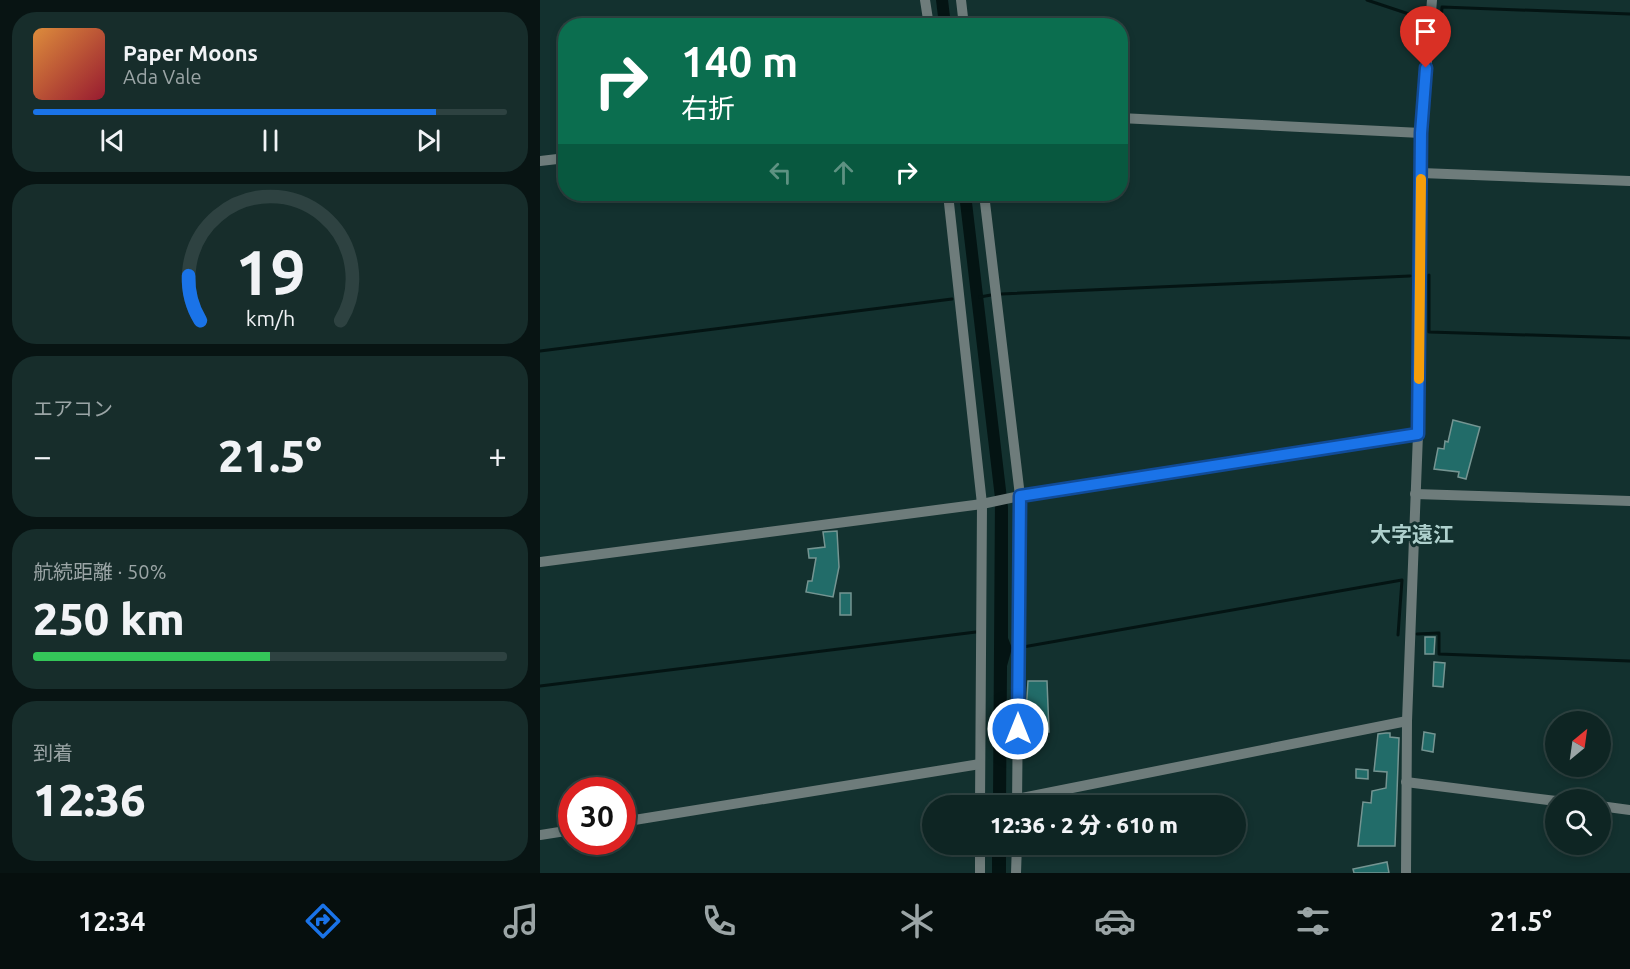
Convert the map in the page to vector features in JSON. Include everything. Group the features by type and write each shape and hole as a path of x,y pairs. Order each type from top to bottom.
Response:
{"street":[{"path":"925,0 927,18"},
{"path":"960,0 963,18"},
{"path":"1406,873 1407,721 1418,434 1421,133 1432,0"},
{"path":"1128,118 1421,133"},
{"path":"540,161 558,159"},
{"path":"1421,174 1630,181"},
{"path":"949,201 987,502 980,764 982,795"},
{"path":"985,201 1017,496 1015,795"},
{"path":"540,562 987,502 1418,434"},
{"path":"1415,494 1630,501"},
{"path":"1049,795 1407,721"},
{"path":"636,820 980,764"},
{"path":"1406,782 1545,800"},
{"path":"1611,807 1630,810"},
{"path":"540,835 558,832"},
{"path":"980,855 980,873"},
{"path":"1016,873 1017,855"}],"shaded area":[{"path":"936,0 948,0 950,18 938,18"},
{"path":"960,201 972,201 1008,507 1008,638 1012,648 1007,666 1006,795 993,795 995,498"},
{"path":"992,855 1006,855 1006,873 992,873"}],"building":[{"path":"1453,420 1480,427 1466,479 1458,477 1459,472 1434,469 1438,448 1444,449 1445,441 1448,442"},
{"path":"837,531 839,567 833,597 806,592 808,581 812,581 816,558 809,558 808,549 825,547 823,532"},
{"path":"840,593 851,593 851,615 840,615"},
{"path":"1425,637 1435,637 1434,654 1425,654"},
{"path":"1434,662 1445,663 1443,687 1433,686"},
{"path":"1028,681 1047,681 1049,732 1025,731"},
{"path":"1424,732 1435,734 1433,752 1422,750"},
{"path":"1390,733 1390,737 1399,738 1395,846 1358,846 1363,802 1371,803 1372,791 1386,788 1387,772 1374,771 1378,734"},
{"path":"1356,769 1368,770 1368,779 1356,778"},
{"path":"1387,862 1389,873 1354,873 1353,869"}],"waterway":[{"path":"1367,0 1424,19"},
{"path":"1441,22 1442,7 1630,14"},
{"path":"1429,275 1429,332 1630,338"},
{"path":"1001,294 1410,276"},
{"path":"980,297 991,295"},
{"path":"540,351 952,299"},
{"path":"1023,647 1402,580 1398,635"},
{"path":"540,686 976,632"},
{"path":"1417,634 1439,633 1439,654 1630,661"}],"slow traffic":[{"path":"1419,379 1421,179"}],"district":[{"name":"大字遠江","path":"1412,534"}],"route":[{"path":"1018,729 1020,496 1418,434 1421,133 1426,68"}]}
